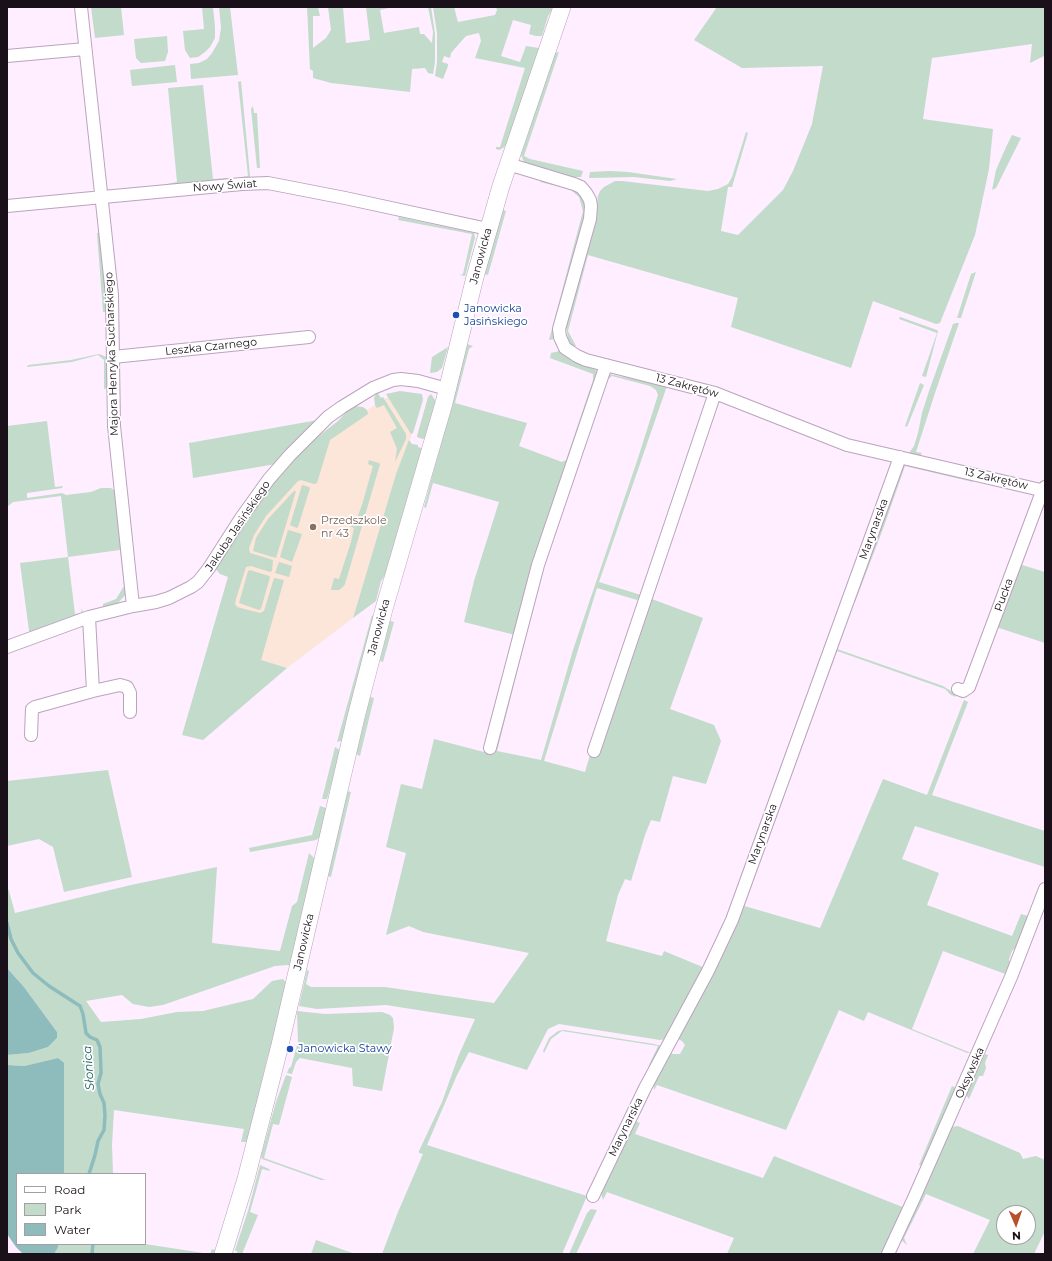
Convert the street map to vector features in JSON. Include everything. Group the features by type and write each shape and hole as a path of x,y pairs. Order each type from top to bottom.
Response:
{"street":[{"name":"Majora Henryka Sucharskiego","path":"81,7 112,295 114,426 133,606"},
{"name":"Janowicka","path":"223,1254 246,1179 280,1045 369,662 447,389 488,229 508,164 562,7"},
{"path":"7,56 85,49"},
{"name":"13 Zakrętów","path":"508,164 574,184 583,190 590,200 590,219 560,329 562,342 570,353 606,366 714,393 847,445 1044,489"},
{"name":"Nowy Świat","path":"7,206 242,184 268,184 345,198 488,229"},
{"name":"Leszka Czarnego","path":"113,356 309,337"},
{"path":"490,748 538,565 606,366"},
{"name":"Jakuba Jasińskiego","path":"7,647 89,617 156,602 191,588 209,568 241,518 269,479 317,428 342,407 373,388 392,380 401,379 447,389"},
{"path":"594,751 714,393"},
{"name":"Marynarska","path":"593,1196 642,1094 708,971 732,920 900,457"},
{"name":"Pucka","path":"958,689 963,691 969,687 1044,489"},
{"path":"89,617 93,691"},
{"path":"31,735 32,709 93,691 120,685 127,687 130,693 130,712"},
{"name":"Oksywska","path":"888,1254 1006,991 1045,889"}],"shaded area":[{"name":"Przedszkole nr 43","path":"399,393 421,399 411,437 396,474 353,618 287,668 254,659 236,612 234,601 258,507 351,420 388,397"}],"green space":[{"path":"91,7 121,7 124,35 95,38"},
{"path":"202,7 213,7 215,38 205,52 198,57 190,58 185,50 183,31 204,29"},
{"path":"219,7 230,7 238,75 191,79 190,64 199,63 207,59 219,41 221,28"},
{"path":"307,7 318,7 320,16 313,16 313,48 326,38 331,30 328,7 343,7 346,43 370,40 366,7 393,7 380,10 384,33 419,27 420,34 424,34 432,43 433,32 428,7 431,7 435,34 435,62 433,74 428,73 425,68 412,69 410,92 331,83 313,78 313,71 310,69"},
{"path":"433,7 454,7 458,22 495,15 497,10 496,7 554,7 548,16 542,36 529,34 531,25 513,20 501,56 520,62 526,46 539,48 540,50 508,143 499,150 496,149 496,147 500,147 525,68 475,58 481,41 479,33 466,36 451,53 450,58 444,56 442,62 448,64 448,66 443,79 435,76 437,62 437,33"},
{"path":"717,7 1045,7 1044,56 1030,63 1032,44 932,58 923,119 993,129 989,169 975,235 940,323 936,324 873,301 851,368 731,327 738,298 588,255 568,331 576,346 572,346 568,338 566,327 595,219 598,196 604,187 615,181 622,181 708,191 718,189 728,184 732,177 746,132 748,133 732,187 728,187 721,231 738,235 783,190 793,171 812,124 823,66 742,68 694,40"},
{"path":"167,36 168,52 165,61 141,63 136,58 134,39"},
{"path":"559,52 524,156 530,159 583,171 581,177 572,177 534,168 534,165 524,162 521,155 555,53"},
{"path":"175,65 177,82 132,86 130,70"},
{"path":"241,81 250,176 250,178 242,179 241,177 248,176 238,82"},
{"path":"203,85 213,179 227,178 226,180 169,186 167,184 177,182 168,88"},
{"path":"253,106 254,113 257,113 260,168 257,168 251,109"},
{"path":"1012,135 1021,138 996,188 992,190 996,170"},
{"path":"610,171 677,179 670,181 634,177 589,178 590,172"},
{"path":"543,180 574,189 584,200 585,206 585,214 554,339 549,340 583,211 579,197 570,189 540,182"},
{"path":"502,209 506,211 488,275 484,274"},
{"path":"399,217 474,233 475,238 465,276 460,275 463,274 472,234 398,220"},
{"path":"97,233 100,233 107,294 107,312 103,312"},
{"path":"976,272 961,318 957,318 971,274"},
{"path":"900,317 938,331 926,377 922,376 937,333 899,319"},
{"path":"959,323 916,452 922,453 920,456 909,453 914,446 929,391 953,324"},
{"path":"467,344 473,346 469,349 455,403 527,423 519,446 562,462 566,460 593,380 593,374 550,358 551,353 560,351 596,370 598,373 515,635 464,622 474,581 499,502 433,483 426,508 424,507"},
{"path":"448,347 442,368 437,372 430,373 432,357"},
{"path":"99,354 107,357 109,360 109,384 107,388 104,389 104,360 98,355 72,362 27,367 28,365 71,360"},
{"path":"609,374 667,386 599,582 641,595 637,600 597,588 544,761 585,772 649,598 703,618 670,709 714,725 721,741 706,784 673,776 660,822 651,820 631,881 625,879 618,895 606,941 662,956 664,951 705,968 665,1039 660,1040 559,1024 548,1029 527,1070 469,1052 457,1075 427,1145 587,1196 562,1254 382,1254 423,1154 419,1153 419,1151 442,1102 458,1057 475,1019 386,1005 317,1009 299,1006 307,970 309,971 306,984 311,987 385,987 494,1003 529,953 423,932 409,926 386,935 406,853 386,847 401,784 422,789 434,739 493,753 541,566","holes":["612,376 650,386 656,390 658,395 573,650 541,760 497,751 544,566 607,380"]},
{"path":"920,383 924,385 907,427 905,426"},
{"path":"400,391 422,394 423,400 413,433 411,434 386,394"},
{"path":"377,392 381,398 383,397 406,434 406,439 395,462 397,449 390,432 397,428 384,405 377,408 375,405 374,398"},
{"path":"431,394 436,404 427,438 423,439 417,436 428,397"},
{"path":"354,406 363,407 367,410 368,414 330,440 317,483 314,484 301,480 298,481 266,516 254,535 249,548 250,553 273,560 272,571 270,572 251,566 246,567 235,604 237,607 260,613 264,611 274,578 284,580 261,660 287,668 203,740 182,735 228,577 220,574 214,567 254,505 306,444 338,421"},
{"path":"318,420 276,464 193,478 189,443"},
{"path":"47,421 55,487 63,486 62,488 27,493 27,498 62,493 66,495 91,492 101,488 111,488 117,493 126,594 118,603 103,608 103,604 116,599 124,586 120,550 68,557 61,496 13,502 7,507 7,426"},
{"path":"409,440 412,444 418,445 418,447 425,449 388,571 381,581 376,601 353,618 396,474"},
{"path":"369,460 380,464 345,584 339,590 331,590 334,578 339,579 351,542 354,528 350,526 352,517 357,518 362,505 373,466 368,464"},
{"path":"904,464 972,478 973,482 905,466 855,602 853,601 873,551 901,468"},
{"path":"302,485 310,488 297,528 290,525"},
{"path":"294,491 296,491 276,558 253,551 256,538 268,519"},
{"path":"288,530 302,534 292,562 280,557"},
{"path":"68,557 75,614 81,613 82,608 83,614 31,633 29,631 20,563"},
{"path":"279,562 292,566 289,577 275,573"},
{"path":"1019,564 1045,572 1045,643 996,627"},
{"path":"250,570 270,577 261,609 259,610 239,603 248,571"},
{"path":"372,615 375,620 344,740 337,742"},
{"path":"390,621 394,622 383,662 380,661"},
{"path":"834,649 943,686 954,693 956,697 951,695 945,689 837,651 829,673 826,672"},
{"path":"370,697 374,698 360,756 356,754"},
{"path":"964,700 968,702 932,795 1045,831 1045,867 915,826 902,859 939,873 927,905 1012,936 1021,914 1028,916 1029,921 1022,941 1012,951 1009,959 1010,971 1008,975 943,951 912,1029 971,1053 967,1053 868,1012 864,1021 839,1010 786,1130 657,1085 654,1090 653,1082 669,1054 680,1054 685,1045 678,1039 692,1007 696,1006 701,997 741,905 820,928 883,779 927,795"},
{"path":"335,747 341,751 327,799 322,799"},
{"path":"108,770 132,877 64,892 53,847 39,839 7,846 7,781"},
{"path":"347,791 351,792 331,877 328,876"},
{"path":"320,806 326,808 327,813 319,838 316,840 250,852 249,848 312,835"},
{"path":"309,853 315,859 292,966 275,966 163,1005 149,1007 133,1004 122,995 86,1001 101,1022 141,1019 177,1012 203,1011 253,999 272,981 283,979 288,985 267,1059 248,1142 241,1142 244,1129 114,1110 112,1145 113,1173 64,1173 64,1136 58,1058 24,1066 7,1065 7,1055 29,1053 48,1047 57,1038 57,1032 24,987 7,968 7,887 15,913 131,885 217,867 212,943 280,951 292,906 297,902"},
{"path":"297,1011 325,1014 382,1012 390,1015 393,1018 394,1028 382,1091 353,1086 352,1068 300,1058 296,1062 292,1074 287,1073 291,1067 298,1042"},
{"path":"564,1030 661,1046 654,1065 649,1065 658,1046 562,1031 551,1039 544,1053 543,1051 549,1038 558,1031"},
{"path":"985,1054 988,1055 985,1063 986,1068 983,1076 979,1076 969,1099 966,1095"},
{"path":"286,1075 292,1077 279,1125 273,1124 264,1158 326,1180 321,1180 262,1159 261,1156 276,1102"},
{"path":"952,1086 959,1090 925,1166 919,1165"},
{"path":"632,1120 640,1123 635,1134 763,1178 774,1156 905,1208 883,1254 727,1254 734,1238 607,1192 603,1200 601,1193 602,1187"},
{"path":"958,1126 1020,1153 1023,1159 1036,1156 1045,1160 1045,1231 1034,1254 973,1254 990,1220 926,1194 904,1238 907,1245 899,1238 952,1127"},
{"path":"260,1165 269,1169 270,1171 262,1169 250,1212 258,1215 242,1254 239,1254 235,1250 248,1211"},
{"path":"591,1209 597,1210 576,1254 569,1254 587,1213"},
{"path":"316,1240 355,1254 311,1254"},
{"path":"146,1244 210,1254 54,1254 58,1245"},
{"path":"212,1249 215,1250 217,1254 210,1254"}],"water":[{"path":"7,968 24,987 57,1032 57,1038 48,1047 29,1053 7,1055"},
{"path":"58,1058 64,1063 64,1173 16,1173 16,1245 58,1245 54,1254 23,1254 7,1234 7,1065 24,1066"}],"waterway":[{"name":"Słonica","path":"7,923 11,939 18,953 33,973 49,986 80,1006 86,1033 90,1037 97,1040 100,1047 101,1073 98,1084 104,1103 104,1130 98,1141 89,1173"},
{"name":"Słonica","path":"92,1254 93,1245"}],"place":[{"name":"Janowicka Jasińskiego","path":"456,315"},
{"name":"Przedszkole nr 43","path":"313,527"},
{"name":"Janowicka Stawy","path":"290,1049"}]}
